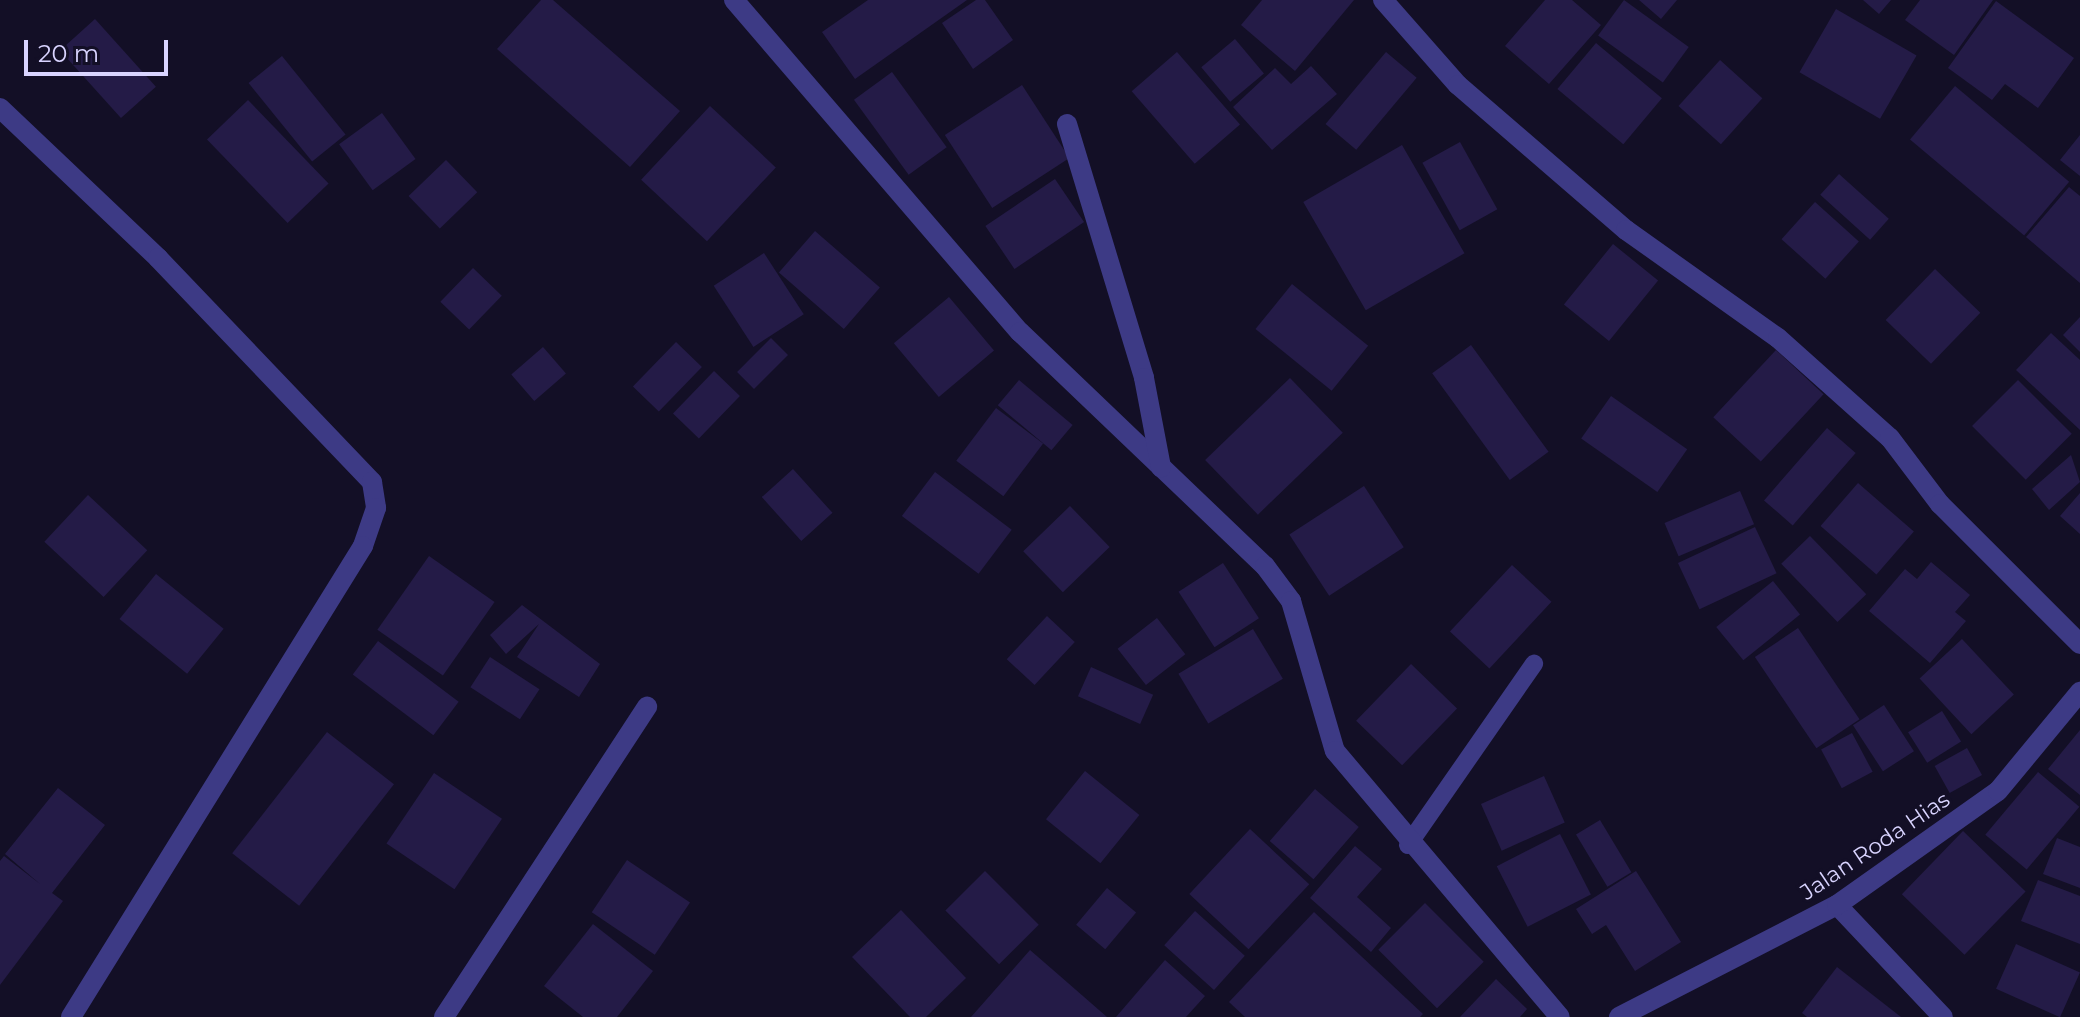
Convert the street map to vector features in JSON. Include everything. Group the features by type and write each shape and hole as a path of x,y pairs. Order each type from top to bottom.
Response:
{"street":[{"path":"734,0 1020,332 1265,566 1291,601 1335,751 1408,845 1560,1017"},
{"path":"1383,0 1506,126 1626,230 1778,338 1890,438 1940,504 2080,644"},
{"path":"0,108 158,258 372,482 376,508 363,546 71,1017"},
{"path":"1067,124 1144,378 1161,467"},
{"name":"Jalan Roda Hias","path":"1619,1017 1837,905 1998,791 2080,692"},
{"path":"444,1017 647,707"},
{"path":"1837,905 1943,1017"}],"lane":[{"path":"1408,845 1534,664"}],"building":[{"path":"541,0 553,0 680,111 630,167 497,49"},
{"path":"868,0 967,0 855,79 822,32"},
{"path":"976,0 985,0 1013,40 973,69 942,23"},
{"path":"1262,0 1354,0 1295,71 1241,25"},
{"path":"1545,0 1572,0 1601,25 1549,84 1505,46"},
{"path":"1624,0 1689,47 1663,83 1598,36"},
{"path":"1639,0 1677,0 1661,19"},
{"path":"1863,0 1891,0 1879,14"},
{"path":"1920,0 1993,0 1954,55 1905,20"},
{"path":"1996,1 2074,58 2038,108 2005,84 1992,100 1948,68"},
{"path":"1836,9 1917,56 1880,119 1800,72"},
{"path":"95,19 156,87 121,118 60,50"},
{"path":"1235,39 1264,73 1230,102 1201,67"},
{"path":"1596,43 1662,98 1623,144 1557,89"},
{"path":"1177,52 1240,124 1195,164 1132,91"},
{"path":"1386,52 1417,78 1356,150 1326,124"},
{"path":"282,56 346,134 312,162 249,83"},
{"path":"1720,60 1762,98 1721,144 1679,106"},
{"path":"1311,66 1337,94 1272,150 1233,107 1275,68 1291,84"},
{"path":"892,72 947,147 909,175 854,100"},
{"path":"1022,85 1069,158 992,208 945,135"},
{"path":"1955,86 2069,182 2024,235 1910,140"},
{"path":"248,100 329,183 288,223 207,140"},
{"path":"710,106 776,167 707,241 641,180"},
{"path":"382,113 416,159 373,190 339,144"},
{"path":"2080,135 2080,176 2060,160"},
{"path":"1460,142 1497,209 1460,230 1422,163"},
{"path":"1402,145 1464,253 1366,310 1303,202"},
{"path":"446,160 477,192 440,228 409,196"},
{"path":"1839,174 1889,219 1870,240 1820,195"},
{"path":"1055,179 1084,222 1014,269 985,226"},
{"path":"2069,187 2080,196 2080,283 2026,237"},
{"path":"1815,202 1859,241 1825,279 1782,239"},
{"path":"815,231 880,287 844,329 779,273"},
{"path":"1613,244 1658,281 1609,341 1564,305"},
{"path":"764,253 804,314 753,347 714,286"},
{"path":"473,268 502,296 469,330 440,302"},
{"path":"1935,269 1980,313 1931,364 1886,320"},
{"path":"1292,284 1368,346 1332,391 1255,329"},
{"path":"949,297 994,351 939,397 894,343"},
{"path":"2080,317 2080,352 2063,335"},
{"path":"2051,333 2080,360 2080,430 2016,370"},
{"path":"771,338 788,355 754,389 737,372"},
{"path":"676,342 702,367 659,412 633,387"},
{"path":"1471,345 1549,452 1510,480 1432,373"},
{"path":"543,347 566,373 534,401 511,375"},
{"path":"1776,350 1824,394 1761,462 1713,417"},
{"path":"714,371 740,396 699,438 673,413"},
{"path":"1290,378 1343,433 1258,515 1205,460"},
{"path":"1019,380 1073,425 1051,450 998,405"},
{"path":"2018,380 2072,434 2026,480 1972,426"},
{"path":"1611,396 1687,449 1657,492 1581,439"},
{"path":"996,408 1043,444 1003,496 956,461"},
{"path":"1827,428 1856,453 1793,525 1764,500"},
{"path":"2071,455 2080,482 2049,510 2032,489"},
{"path":"793,469 832,513 801,541 762,497"},
{"path":"935,472 1012,530 979,574 902,516"},
{"path":"1858,483 1914,532 1876,575 1821,526"},
{"path":"1364,486 1404,547 1329,596 1289,534"},
{"path":"1740,491 1754,524 1679,556 1665,523"},
{"path":"2080,493 2080,534 2060,516"},
{"path":"88,495 147,550 104,597 44,542"},
{"path":"1070,506 1110,547 1063,592 1023,551"},
{"path":"1755,527 1777,573 1700,609 1678,563"},
{"path":"1810,536 1866,594 1837,622 1781,564"},
{"path":"429,556 495,602 443,676 377,630"},
{"path":"1931,562 1970,595 1955,612 1966,621 1930,663 1869,611 1905,569 1917,579"},
{"path":"1223,563 1259,618 1214,647 1179,592"},
{"path":"1512,565 1551,602 1489,668 1450,632"},
{"path":"156,574 224,629 187,674 119,619"},
{"path":"1773,581 1800,614 1743,660 1716,627"},
{"path":"522,605 600,664 579,697 517,657 539,624 506,654 490,635"},
{"path":"1047,616 1075,642 1035,685 1007,659"},
{"path":"1157,618 1185,654 1146,685 1118,649"},
{"path":"1798,628 1860,719 1816,748 1755,657"},
{"path":"1253,629 1283,679 1208,724 1178,674"},
{"path":"1962,639 2014,695 1971,734 1920,679"},
{"path":"378,641 459,702 433,735 353,675"},
{"path":"490,657 539,689 520,719 470,687"},
{"path":"1411,664 1457,708 1402,765 1356,721"},
{"path":"1091,667 1153,695 1140,724 1078,696"},
{"path":"1884,705 1914,751 1883,771 1853,725"},
{"path":"1942,711 1961,742 1927,763 1908,732"},
{"path":"2080,730 2080,795 2048,769"},
{"path":"327,732 394,784 299,906 232,853"},
{"path":"1852,733 1873,772 1842,788 1821,749"},
{"path":"1967,748 1982,775 1950,793 1935,766"},
{"path":"1085,771 1139,815 1100,863 1046,819"},
{"path":"2038,772 2079,807 2027,870 1985,835"},
{"path":"434,773 502,819 454,889 386,843"},
{"path":"1544,776 1565,823 1502,851 1481,804"},
{"path":"58,788 105,825 52,893 63,901 0,985 0,861 4,856 40,884 5,854"},
{"path":"1315,789 1359,827 1314,879 1270,841"},
{"path":"1600,820 1631,872 1607,887 1576,834"},
{"path":"1250,829 1309,884 1249,949 1189,894"},
{"path":"1963,831 2026,891 1964,955 1902,894"},
{"path":"1560,834 1591,895 1528,927 1497,866"},
{"path":"2057,838 2080,847 2080,888 2043,874"},
{"path":"1355,846 1382,869 1357,897 1391,928 1371,952 1310,898"},
{"path":"627,860 690,902 655,955 592,912"},
{"path":"985,871 1039,925 999,964 945,911"},
{"path":"1636,871 1681,942 1635,971 1606,925 1592,934 1576,909"},
{"path":"2038,880 2080,896 2080,944 2021,921"},
{"path":"1107,888 1136,912 1105,949 1076,925"},
{"path":"1425,903 1484,962 1437,1008 1378,950"},
{"path":"901,910 966,978 926,1017 910,1017 852,957"},
{"path":"1195,911 1245,956 1214,990 1164,945"},
{"path":"1314,912 1423,1014 1420,1017 1245,1017 1229,1002"},
{"path":"593,924 653,971 617,1017 583,1017 544,986"},
{"path":"2016,944 2080,972 2060,1017 1996,989"},
{"path":"1030,950 1060,976 1107,1017 971,1017"},
{"path":"1165,960 1205,996 1186,1017 1116,1017"},
{"path":"1837,967 1901,1017 1807,1017 1802,1013"},
{"path":"1496,979 1527,1009 1520,1017 1460,1017"}]}
